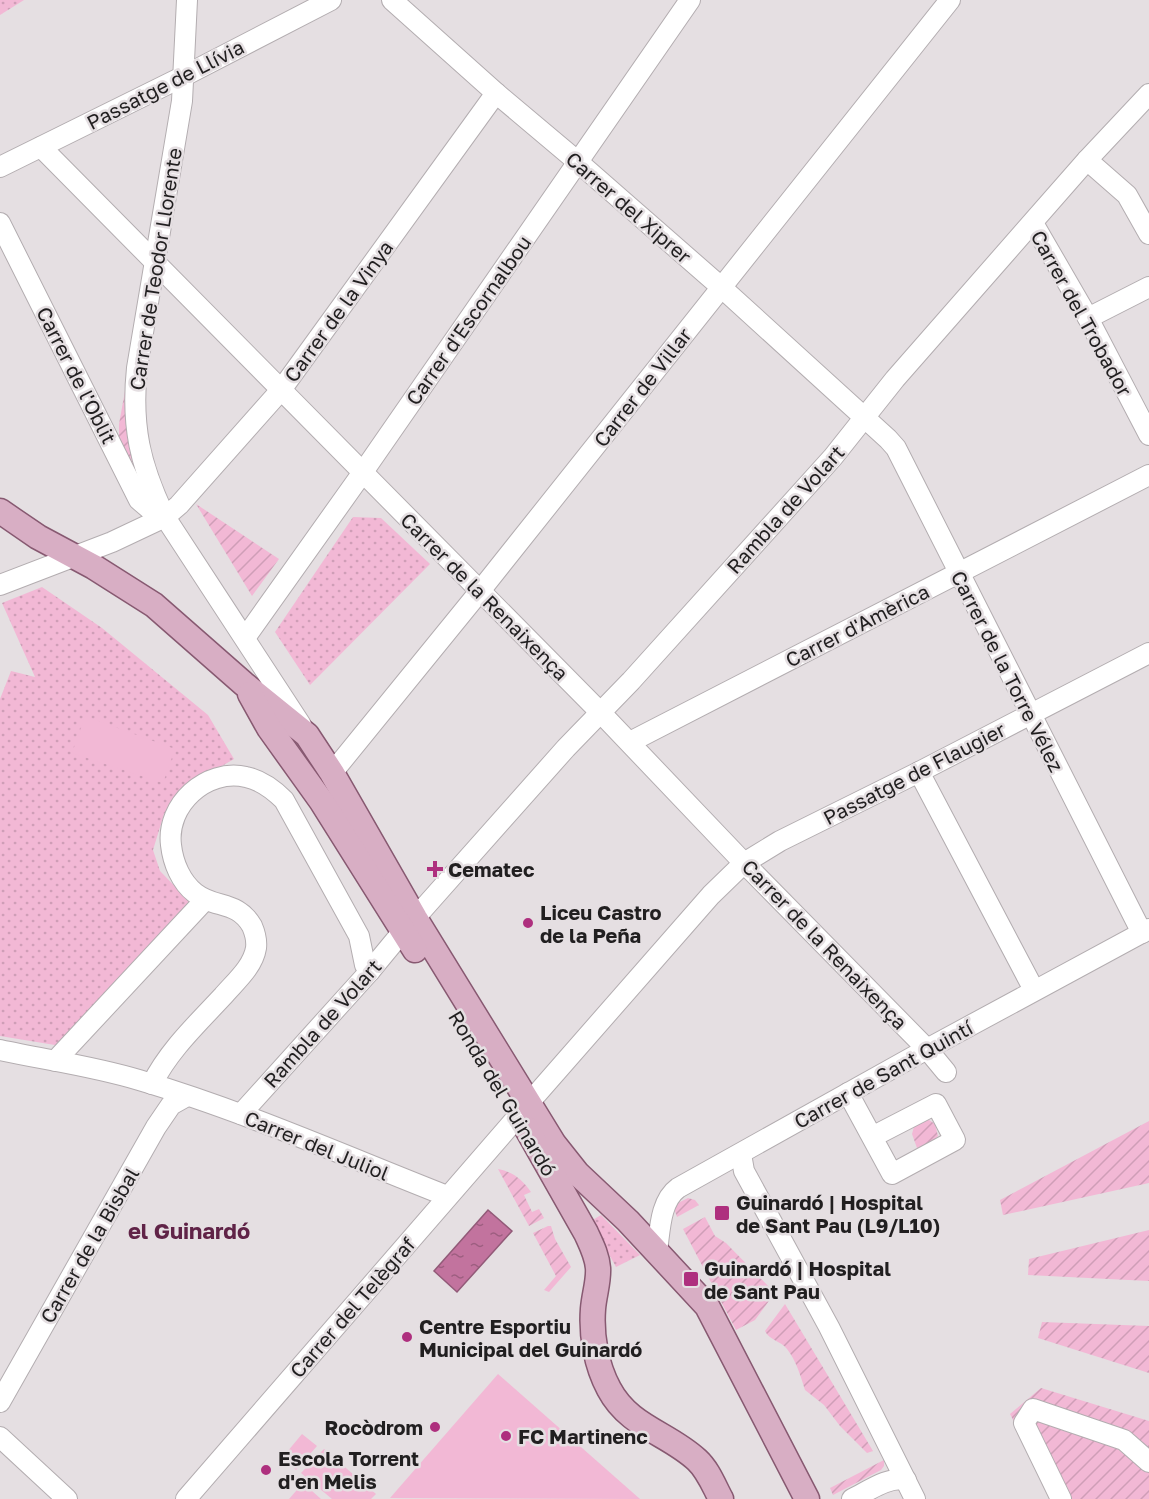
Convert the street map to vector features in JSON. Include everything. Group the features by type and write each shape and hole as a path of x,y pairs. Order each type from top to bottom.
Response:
{"main road":[{"name":"Ronda del Guinardó","path":"0,511 39,537 154,604 244,684 307,735"},
{"name":"Ronda del Guinardó","path":"244,684 269,728 409,924 523,1109 594,1250 598,1270 592,1312 595,1346 600,1368 609,1390 624,1411 645,1427 687,1451 699,1462 721,1499"},
{"name":"Carrer de Teodor Llorente","path":"307,735 332,773"},
{"name":"Ronda del Guinardó","path":"332,773 409,924"},
{"name":"Ronda del Guinardó","path":"523,1109 568,1163 608,1200 706,1306 807,1499"}],"street":[{"name":"Carrer de Teodor Llorente","path":"187,0 184,76 138,356 135,412 139,446 150,484 165,516 307,735"},
{"name":"Passatge de Llívia","path":"0,167 184,76 330,0"},
{"name":"Carrer del Xiprer","path":"392,0 721,287 864,416"},
{"name":"Carrer d'Escornalbou","path":"244,638 363,472 690,0"},
{"name":"Carrer de Villar","path":"332,773 480,591 950,0"},
{"name":"Carrer de la Vinya","path":"0,585 112,542 165,516 179,505 281,390 496,93"},
{"name":"Rambla de Volart","path":"241,1114 558,757 601,713 833,456 894,379 1087,160 1147,99"},
{"name":"Carrer de la Renaixença","path":"41,147 630,742 927,1049 946,1072"},
{"path":"1087,160 1127,195 1149,234"},
{"name":"Carrer de l'Oblit","path":"0,223 139,500 153,512 165,516"},
{"name":"Carrer del Trobador","path":"1033,223 1088,318 1149,435"},
{"path":"1088,318 1149,286"},
{"name":"Carrer de la Torre Vélez","path":"864,416 896,448 1030,714 1145,931"},
{"name":"Carrer d'Amèrica","path":"630,742 1149,475"},
{"name":"Passatge de Flaugier","path":"744,862 780,841 1149,653"},
{"path":"919,772 1034,990"},
{"path":"152,1084 167,1058 248,968 256,949 256,935 253,928 239,910 205,900 188,886 178,871 171,843 172,824 178,806 197,788 222,777 245,776 274,790 284,800 359,936 365,965 370,971"},
{"name":"Carrer del Telègraf","path":"186,1499 523,1109 711,895 744,862"},
{"path":"55,1061 205,900"},
{"name":"Carrer de Sant Quintí","path":"657,1251 667,1201 672,1192 927,1049 1145,931"},
{"name":"Carrer del Juliol","path":"3,1056 55,1061 123,1075 152,1084 241,1114 447,1196"},
{"path":"848,1093 892,1174 957,1144 936,1104 872,1137"},
{"name":"Carrer de la Bisbal","path":"0,1402 156,1127 171,1105 188,1096"},
{"path":"741,1154 744,1171 829,1327 915,1499"},
{"path":"1061,1499 1024,1423 1033,1409 1124,1440 1149,1462"},
{"path":"0,1437 67,1499"},
{"path":"852,1499 887,1482 906,1480"}],"shaded area":[{"path":"0,0 24,0 0,15"},
{"path":"125,391 140,482 119,443 119,424"},
{"path":"196,504 279,559 252,596"},
{"path":"353,517 381,518 430,564 310,685 275,632"},
{"path":"42,587 102,628 208,715 234,759 191,784 164,814 153,850 160,871 193,905 61,1046 0,1036 0,699 11,671 35,677 2,603"},
{"path":"85,716 175,749 163,783 72,753"},
{"path":"921,1119 935,1124 938,1136 923,1151 917,1148 912,1134 915,1123"},
{"path":"1149,1121 1149,1183 1003,1215 1000,1200"},
{"path":"498,1169 513,1174 524,1183 531,1192 524,1195 532,1212 539,1209 544,1218 529,1226"},
{"path":"688,1198 695,1200 699,1205 677,1217 674,1208 676,1204"},
{"path":"601,1215 640,1255 616,1267 591,1221"},
{"path":"705,1217 715,1236 726,1243 774,1294 755,1320 736,1330 683,1229"},
{"path":"551,1226 555,1239 571,1267 549,1292 544,1290 556,1276 533,1233"},
{"path":"1149,1230 1149,1281 1028,1275 1029,1259"},
{"path":"785,1304 873,1451 867,1453 840,1426 824,1405 805,1390 790,1353 765,1331"},
{"path":"1042,1322 1149,1326 1149,1373 1038,1338"},
{"name":"FC Martinenc","path":"498,1374 640,1499 390,1498"},
{"path":"1041,1388 1149,1421 1149,1499 1054,1499 1010,1414"},
{"path":"302,1434 317,1446 296,1470 282,1458"},
{"path":"324,1449 376,1494 371,1499 332,1499 301,1473"},
{"path":"884,1460 881,1470 833,1495 830,1488"},
{"path":"303,1483 321,1499 289,1499"}],"water":[{"path":"488,1210 512,1231 457,1292 434,1271"}],"place":[{"name":"Cematec","path":"435,869"},
{"name":"Liceu Castro de la Peña","path":"528,923"},
{"name":"Guinardó | Hospital de Sant Pau (L9/L10)","path":"722,1213"},
{"name":"Guinardó | Hospital de Sant Pau","path":"691,1279"},
{"name":"Centre Esportiu Municipal del Guinardó","path":"407,1337"},
{"name":"Rocòdrom","path":"435,1427"},
{"name":"FC Martinenc","path":"506,1436"},
{"name":"Escola Torrent d'en Melis","path":"266,1470"}],"district":[{"name":"el Guinardó","path":"189,1230"}]}
